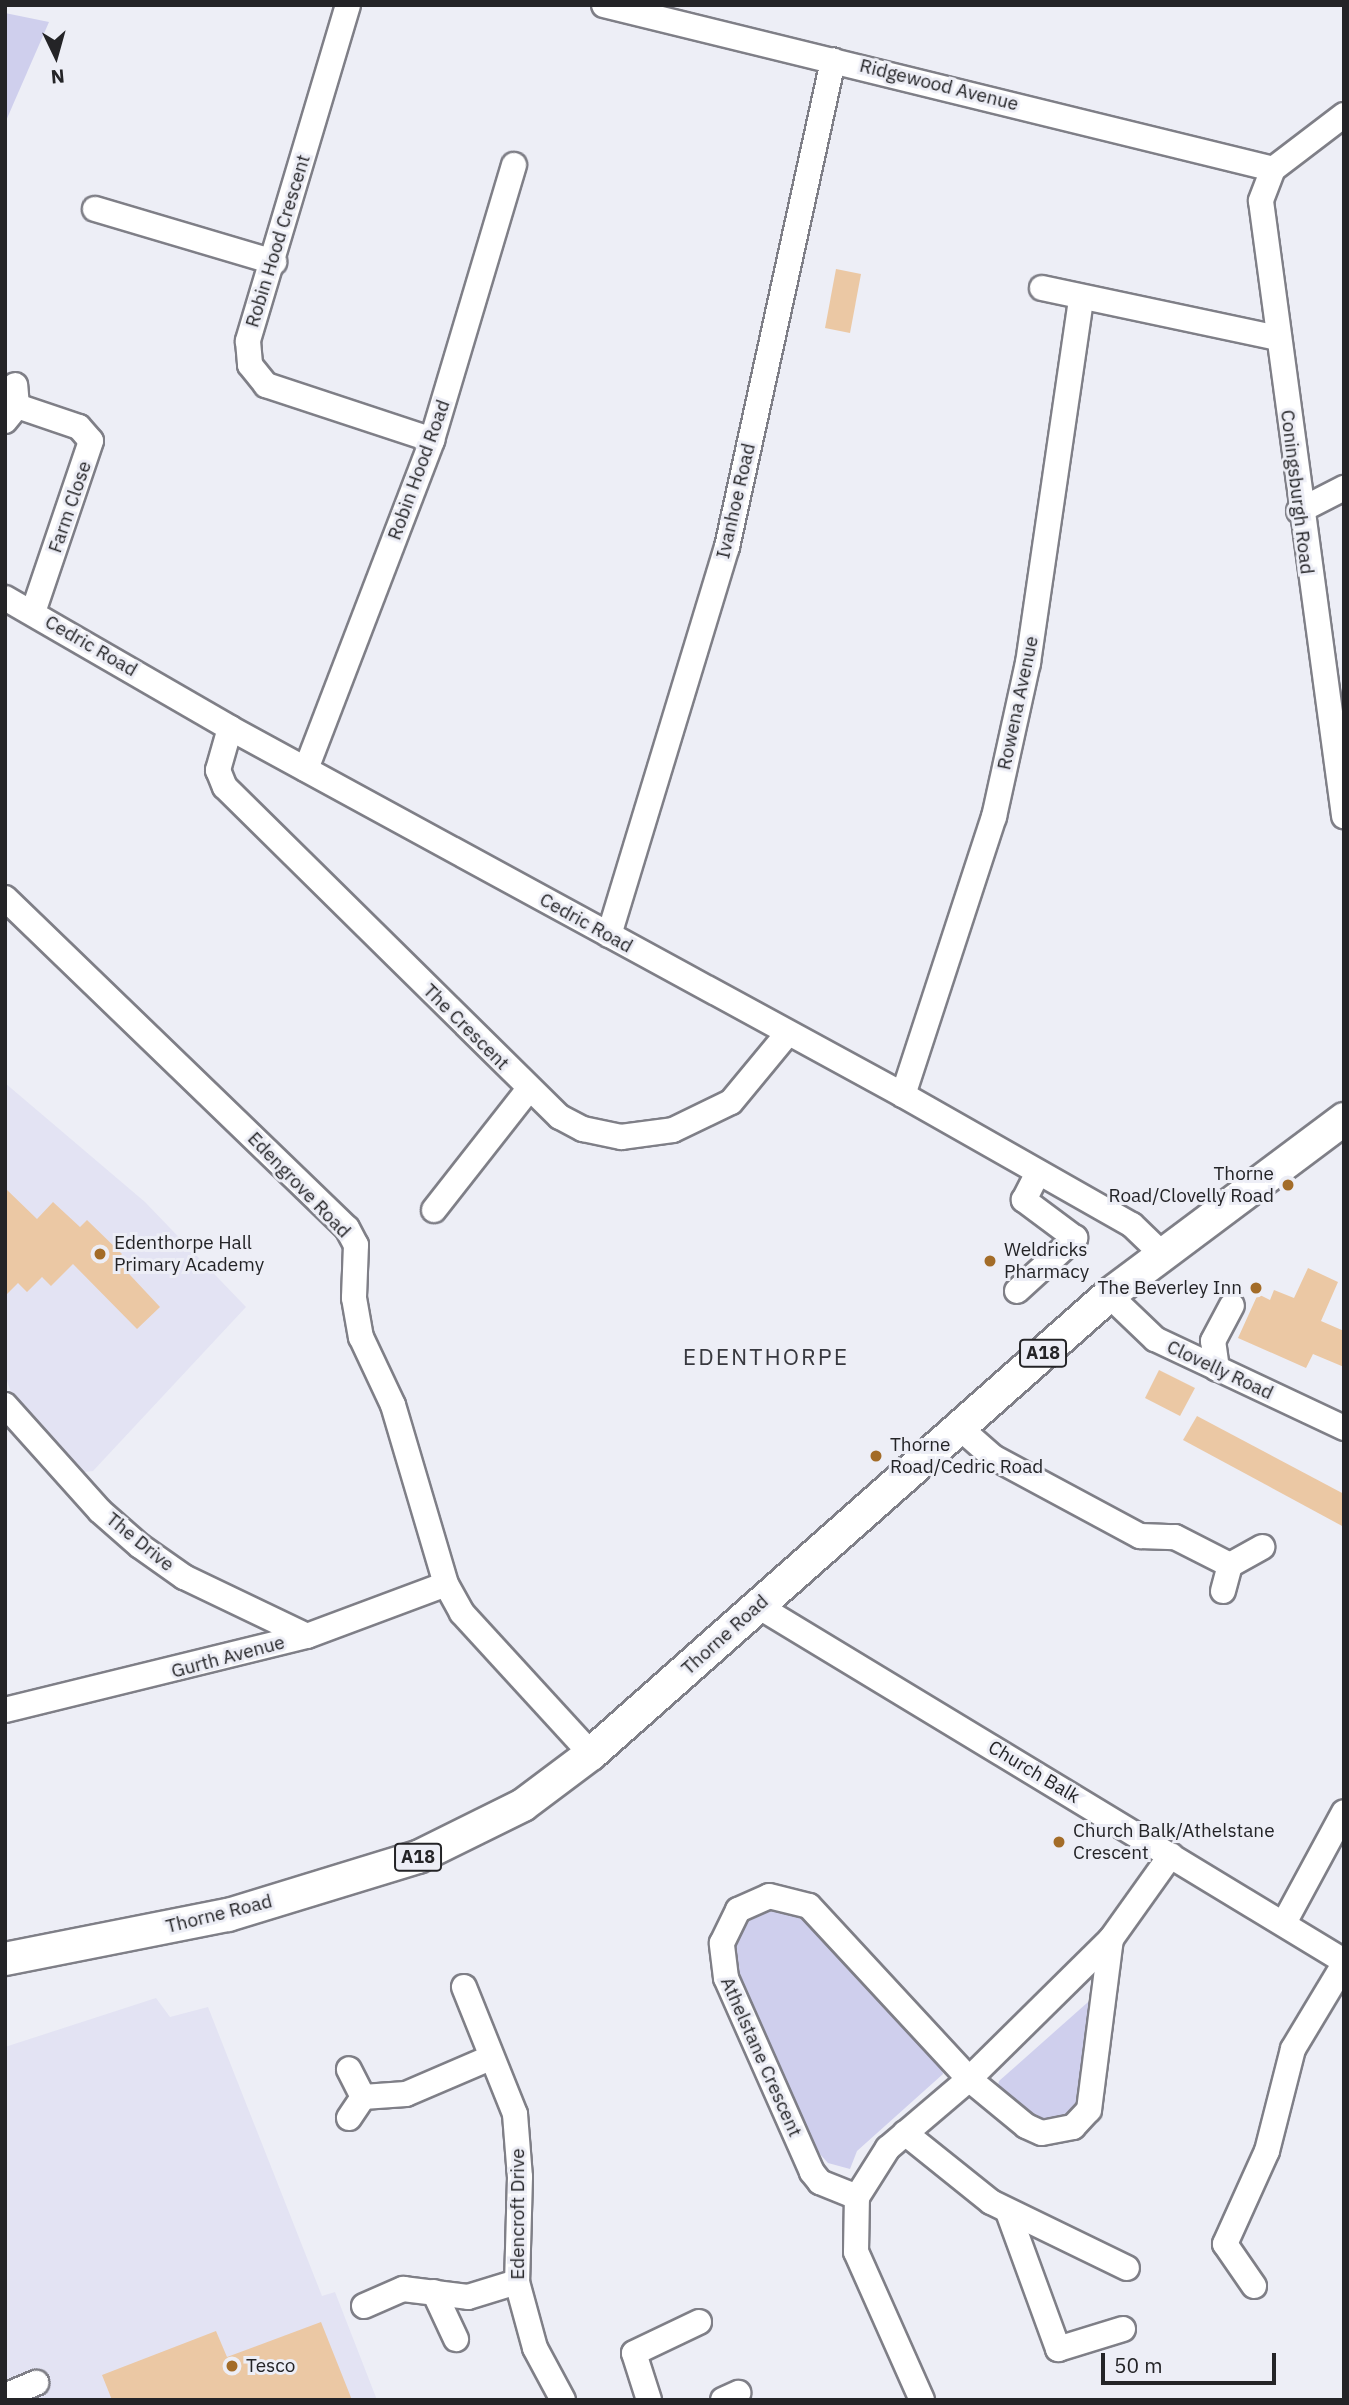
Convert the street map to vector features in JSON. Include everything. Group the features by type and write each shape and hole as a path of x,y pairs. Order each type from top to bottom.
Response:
{"main road":[{"name":"Thorne Road","path":"5,1959 228,1916 418,1857 523,1805 591,1754 1109,1295 1344,1119"}],"street":[{"name":"Robin Hood Crescent","path":"348,5 274,262 248,341 250,365 266,385 432,440"},
{"name":"Ridgewood Avenue","path":"604,5 1273,169"},
{"name":"Ivanhoe Road","path":"608,935 727,547 833,60"},
{"path":"1273,169 1344,115"},
{"name":"Robin Hood Road","path":"306,769 432,440 514,165"},
{"name":"Coningsburgh Road","path":"1273,169 1261,201 1299,511 1344,816"},
{"path":"95,209 274,262"},
{"path":"1042,288 1081,299 1278,338"},
{"name":"Rowena Avenue","path":"903,1095 1002,778 1042,589 1081,299"},
{"name":"Farm Close","path":"12,404 79,427 91,441 33,612"},
{"path":"1299,511 1344,488"},
{"name":"Cedric Road","path":"5,598 230,728 903,1095 1132,1226 1162,1254"},
{"name":"The Crescent","path":"230,728 218,770 225,787 529,1089 583,1129 650,1136 731,1102 788,1033"},
{"name":"Edengrove Road","path":"5,898 347,1228 356,1245 354,1298 361,1338 394,1405 446,1584 462,1613 591,1754"},
{"path":"434,1210 529,1089"},
{"path":"1017,1292 1075,1238 1024,1200 1038,1172"},
{"name":"Clovelly Road","path":"1109,1295 1155,1339 1344,1428"},
{"path":"1217,1369 1213,1341 1232,1306"},
{"name":"The Drive","path":"5,1405 100,1511 140,1546 184,1577 307,1636"},
{"path":"960,1428 993,1457 1140,1536 1175,1537 1230,1564"},
{"path":"1223,1591 1230,1564 1262,1546"},
{"name":"Gurth Avenue","path":"5,1710 307,1636 446,1584"},
{"path":"243,1606 244,1653"},
{"name":"Church Balk","path":"758,1606 1284,1923 1344,1962"},
{"path":"1284,1923 1344,1812"},
{"name":"Athelstane Crescent","path":"922,2400 856,2252 857,2197 872,2167 905,2133 969,2080 1111,1939 1171,1855"},
{"name":"Athelstane Crescent","path":"857,2197 834,2189 812,2172 726,1978 722,1942 738,1910 769,1896 808,1906 969,2080 1026,2126 1042,2133 1063,2132 1082,2119 1093,2095 1111,1939"},
{"path":"1254,2286 1225,2244 1267,2151 1293,2049 1344,1962"},
{"name":"Edencroft Drive","path":"464,1987 490,2058 515,2114 520,2146 517,2282 535,2348 563,2400"},
{"path":"363,2097 406,2094 490,2058"},
{"path":"349,2069 363,2097"},
{"path":"349,2118 363,2097"},
{"path":"905,2133 1008,2212 1127,2269"},
{"path":"1008,2212 1058,2349 1123,2329"},
{"path":"364,2306 403,2289 468,2297 517,2282"},
{"path":"434,2291 456,2339"},
{"path":"649,2400 634,2353 699,2322"},
{"path":"5,2396 36,2383"}],"shaded area":[{"path":"5,13 49,22 5,123"},
{"name":"Edenthorpe Hall Primary Academy","path":"5,1083 145,1202 246,1307 93,1471 76,1473 11,1392 5,1375"},
{"path":"761,1906 799,1909 942,2068 943,2074 857,2151 850,2169 828,2163 809,2142 733,1962 741,1921"},
{"path":"1096,1995 1084,2096 1071,2117 1049,2126 996,2094 999,2081"},
{"path":"156,1998 170,2017 208,2007 322,2296 335,2292 377,2400 5,2400 5,2047"}],"building":[{"path":"836,269 861,274 850,333 825,328"},
{"path":"5,1188 37,1219 53,1202 80,1227 87,1220 122,1254 116,1260 160,1307 137,1329 73,1264 51,1286 42,1277 27,1292 18,1283 5,1296"},
{"path":"1308,1268 1338,1282 1321,1321 1344,1331 1344,1367 1313,1354 1306,1368 1238,1338 1258,1294 1270,1300 1274,1290 1294,1298"},
{"path":"1159,1370 1195,1388 1180,1416 1145,1398"},
{"path":"1197,1416 1344,1494 1344,1527 1183,1440"},
{"name":"Tesco","path":"321,2322 352,2400 112,2400 102,2375 216,2331 227,2357"}],"place":[{"name":"Thorne Road/Clovelly Road","path":"1288,1185"},
{"name":"Edenthorpe Hall Primary Academy","path":"100,1254"},
{"name":"Weldricks Pharmacy","path":"990,1261"},
{"name":"The Beverley Inn","path":"1256,1288"},
{"name":"Thorne Road/Cedric Road","path":"876,1456"},
{"name":"Church Balk/Athelstane Crescent","path":"1059,1842"},
{"name":"Tesco","path":"232,2366"}],"district":[{"name":"EDENTHORPE","path":"766,1356"}]}
